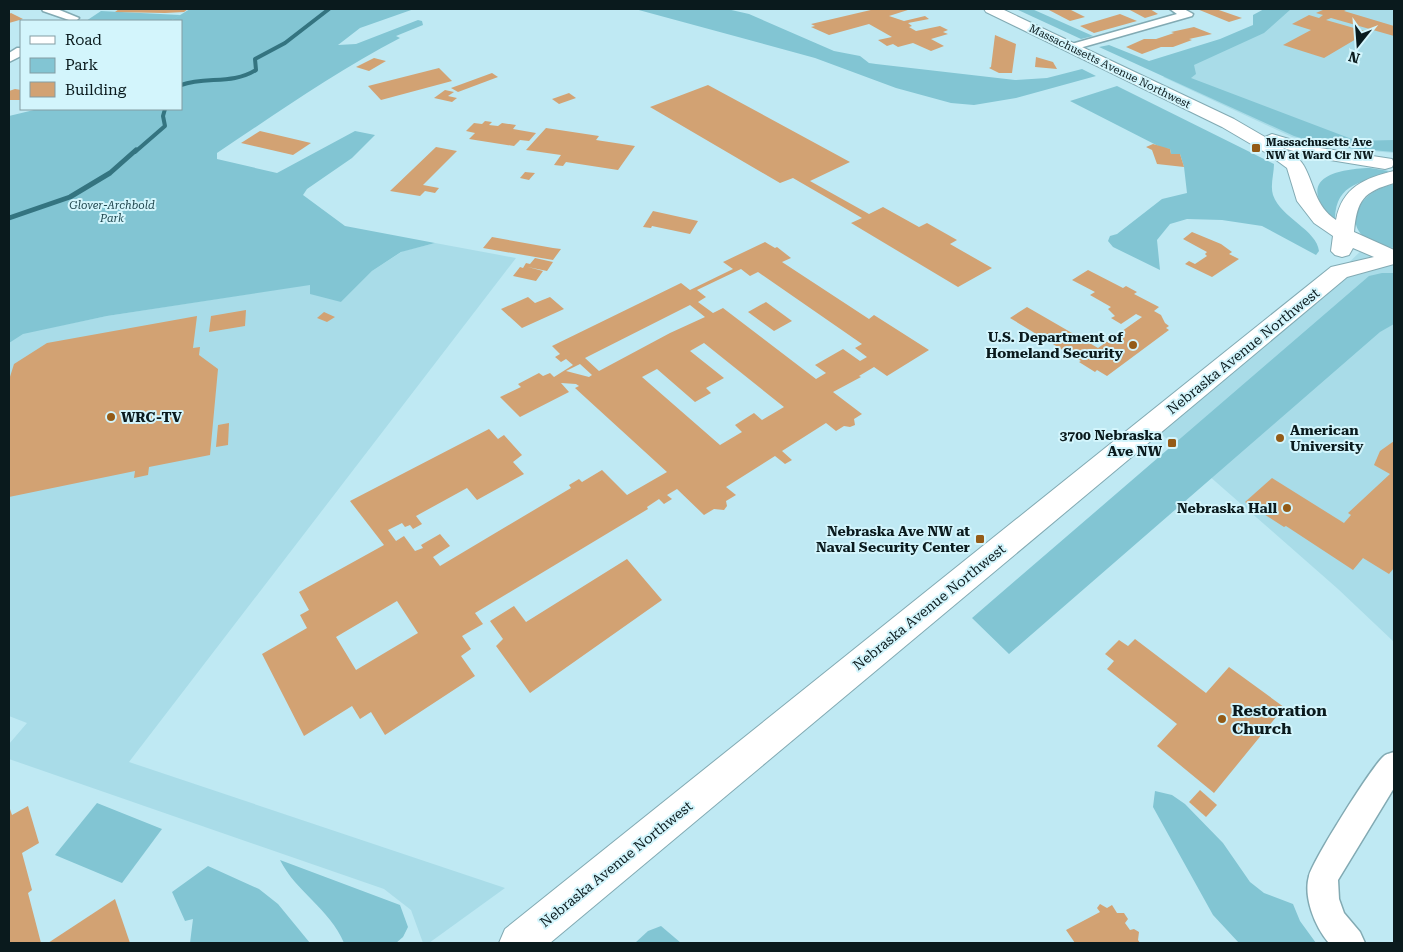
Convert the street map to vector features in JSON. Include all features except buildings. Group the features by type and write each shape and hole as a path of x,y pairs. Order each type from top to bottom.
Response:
{"main road":[{"name":"Massachusetts Avenue Northwest","path":"991,9 1228,124 1292,163 1298,172 1307,201 1317,214 1344,235 1364,246 1394,257"},
{"name":"Massachusetts Avenue Northwest","path":"1228,124 1306,150 1391,168"},
{"path":"1304,192 1308,183 1319,173 1347,165 1391,168"},
{"path":"1339,272 1346,210 1352,197 1391,168"},
{"name":"Nebraska Avenue Northwest","path":"519,943 1339,272 1394,257"}],"street":[{"path":"47,9 74,18"},
{"path":"1072,47 1188,14 1175,9"},
{"path":"9,58 20,52"},
{"path":"1349,943 1332,923 1324,899 1323,877 1326,869 1375,791 1394,765"}],"shaded area":[{"path":"1281,9 1394,9 1394,153 1349,149 1292,137 1163,77 1253,29"},
{"path":"435,243 516,258 129,762 505,888 429,943 423,943 411,910 384,889 9,759 9,744 27,723 9,716 9,341 19,334 107,316 312,284 341,302 372,271 403,251"},
{"name":"American University","path":"1365,247 1394,257 1394,642 1338,589 1151,425 1339,272"}],"green space":[{"name":"Glover-Archbold Park","path":"190,9 414,9 360,28 338,45 356,44 418,20 422,21 423,25 396,36 400,38 307,93 217,153 217,159 277,173 355,131 375,135 352,158 307,189 303,195 345,226 435,243 401,252 372,271 341,302 310,294 310,285 107,316 23,334 9,343 9,116 34,110 182,110 182,20 172,20"},
{"path":"635,9 727,9 749,14 834,51 860,56 869,63 1015,80 1047,78 1082,69 1096,76 1016,98 974,105 951,103 896,88 815,58"},
{"path":"1016,9 1032,9 1093,36 1081,39"},
{"path":"1264,9 1291,9 1264,33 1194,65 1196,74 1191,78 1357,141 1394,140 1394,152 1328,146 1294,136 1099,47 1109,45 1149,61 1220,39 1253,25 1253,15"},
{"name":"Glover-Archbold Park","path":"101,11 180,15 172,20 88,20"},
{"path":"1117,86 1274,164 1273,195 1283,210 1312,237 1319,251 1316,255 1262,226 1222,220 1187,219 1170,224 1157,240 1160,270 1113,247 1108,241 1110,236 1117,234 1162,199 1187,193 1184,167 1180,154 1171,154 1170,149 1162,148 1070,101"},
{"path":"1370,168 1389,171 1361,182 1346,191 1340,197 1335,219 1332,218 1322,205 1318,194 1319,185 1324,179 1333,174"},
{"path":"1394,184 1394,248 1376,244 1364,237 1357,228 1355,218 1358,208 1366,198 1378,190"},
{"path":"1394,273 1394,324 1380,332 1009,654 972,618 1369,276"},
{"path":"1155,791 1172,795 1185,804 1223,843 1250,882 1264,893 1293,904 1300,921 1316,943 1239,943 1213,915 1153,807"},
{"path":"97,803 162,829 122,883 55,855"},
{"path":"280,860 400,905 408,927 403,937 396,943 344,943 330,920 295,882"},
{"path":"208,866 259,889 278,904 310,943 190,943 193,919 185,921 172,892"},
{"path":"661,926 681,943 635,943 648,931"}],"waterway":[{"path":"182,85 247,75 256,70 255,59 285,43 329,9"},
{"path":"135,152 165,126 163,116 165,110"},
{"path":"9,218 70,197 110,173 136,150"}],"place":[{"name":"Massachusetts Ave NW at Ward Cir NW","path":"1256,148"},
{"name":"U.S. Department of Homeland Security","path":"1133,345"},
{"name":"WRC-TV","path":"111,417"},
{"name":"American University","path":"1280,438"},
{"name":"3700 Nebraska Ave NW","path":"1172,443"},
{"name":"Nebraska Hall","path":"1287,508"},
{"name":"Nebraska Ave NW at Naval Security Center","path":"980,539"},
{"name":"Restoration Church","path":"1222,719"}]}
